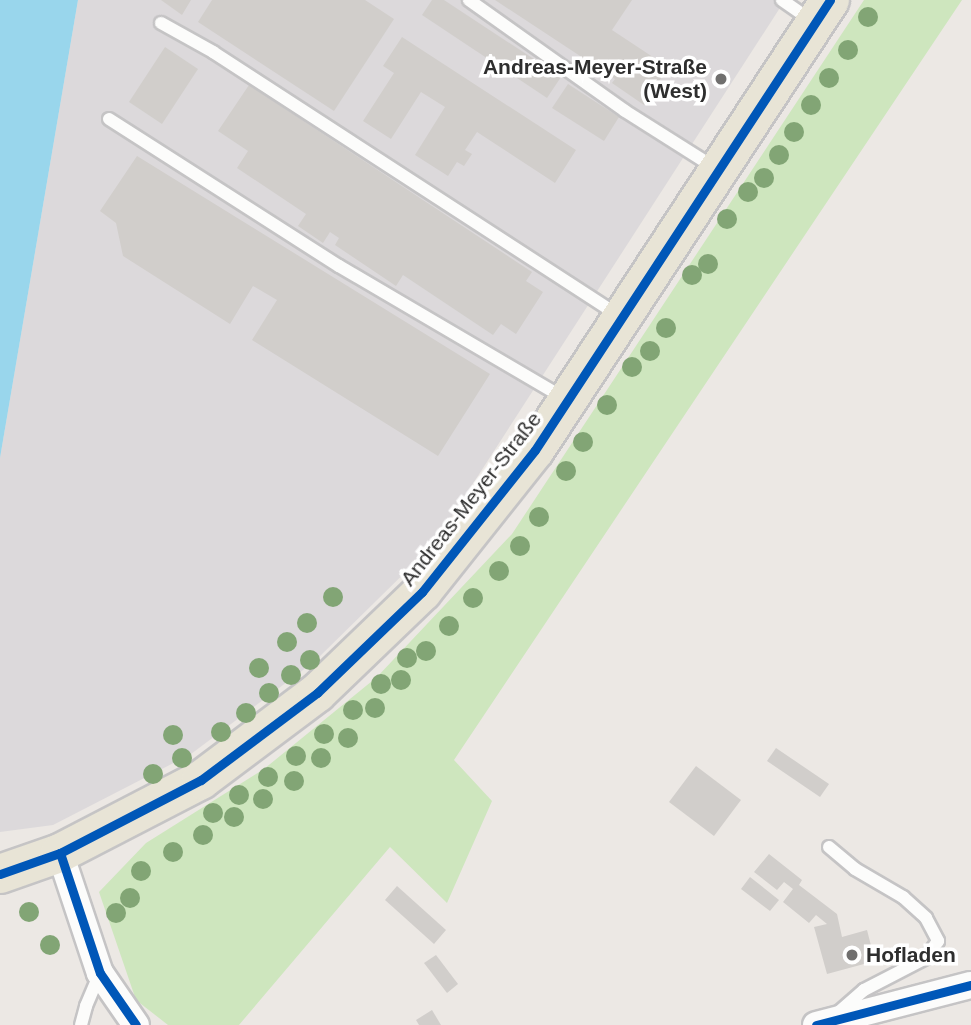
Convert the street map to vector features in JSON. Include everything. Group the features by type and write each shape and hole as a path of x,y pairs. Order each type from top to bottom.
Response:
{"main road":[{"name":"Andreas-Meyer-Straße","path":"2,873 60,853 201,780 317,693 422,592 535,450 569,401 822,12"}],"street":[{"path":"60,853 100,973 136,1025"},
{"path":"822,1024 971,985"}],"lane":[{"path":"469,0 625,111 718,170"},
{"path":"782,0 822,12"},
{"path":"161,23 213,52 622,318"},
{"path":"109,119 340,266 569,401"},
{"path":"822,1024 864,990 926,958 938,941 926,918 903,897 855,869 829,847"},
{"path":"81,1025 100,973"}],"shaded area":[{"path":"78,0 785,0 434,544 315,661 191,754 53,825 0,832 0,458"}],"green space":[{"path":"864,0 962,0 454,760 492,801 447,903 390,847 239,1025 168,1025 136,1000 99,892 146,843 264,769 377,677 512,534"}],"water":[{"path":"0,0 78,0 0,458"}],"building":[{"path":"161,0 191,0 182,15"},
{"path":"212,0 365,0 394,19 334,111 198,22"},
{"path":"432,0 444,0 561,77 547,98 422,15"},
{"path":"495,0 632,0 612,30 668,67 644,105 612,83 615,79"},
{"path":"402,37 576,150 555,183 477,132 465,150 472,154 464,166 457,162 448,176 415,155 445,107 421,92 391,139 363,121 394,73 383,66"},
{"path":"165,47 198,69 162,124 129,102"},
{"path":"568,84 619,117 604,141 552,108"},
{"path":"249,85 532,272 526,281 543,292 516,334 501,324 493,335 403,275 396,286 335,245 339,238 330,232 323,243 298,226 306,214 237,168 248,151 218,131"},
{"path":"137,156 490,374 438,456 252,340 277,300 253,286 230,324 123,256 116,223 100,211"},
{"path":"776,748 829,784 820,797 767,761"},
{"path":"696,766 741,800 714,836 669,802"},
{"path":"769,854 802,880 799,885 837,914 842,937 867,930 875,961 827,974 814,927 827,924 816,915 809,923 783,902 793,889 784,882 777,890 754,872"},
{"path":"750,877 779,900 770,911 741,889"},
{"path":"397,886 446,930 434,944 385,900"},
{"path":"436,955 458,984 447,993 424,963"},
{"path":"432,1010 441,1025 419,1025 416,1020"}],"cycle path":[{"path":"0,874 60,853 201,780 317,693 422,592 535,450 830,0"},
{"path":"60,853 100,973 136,1025"},
{"path":"816,1025 971,985"}],"place":[{"name":"Andreas-Meyer-Straße (West)","path":"721,79"},
{"name":"Hofladen","path":"852,955"}]}
